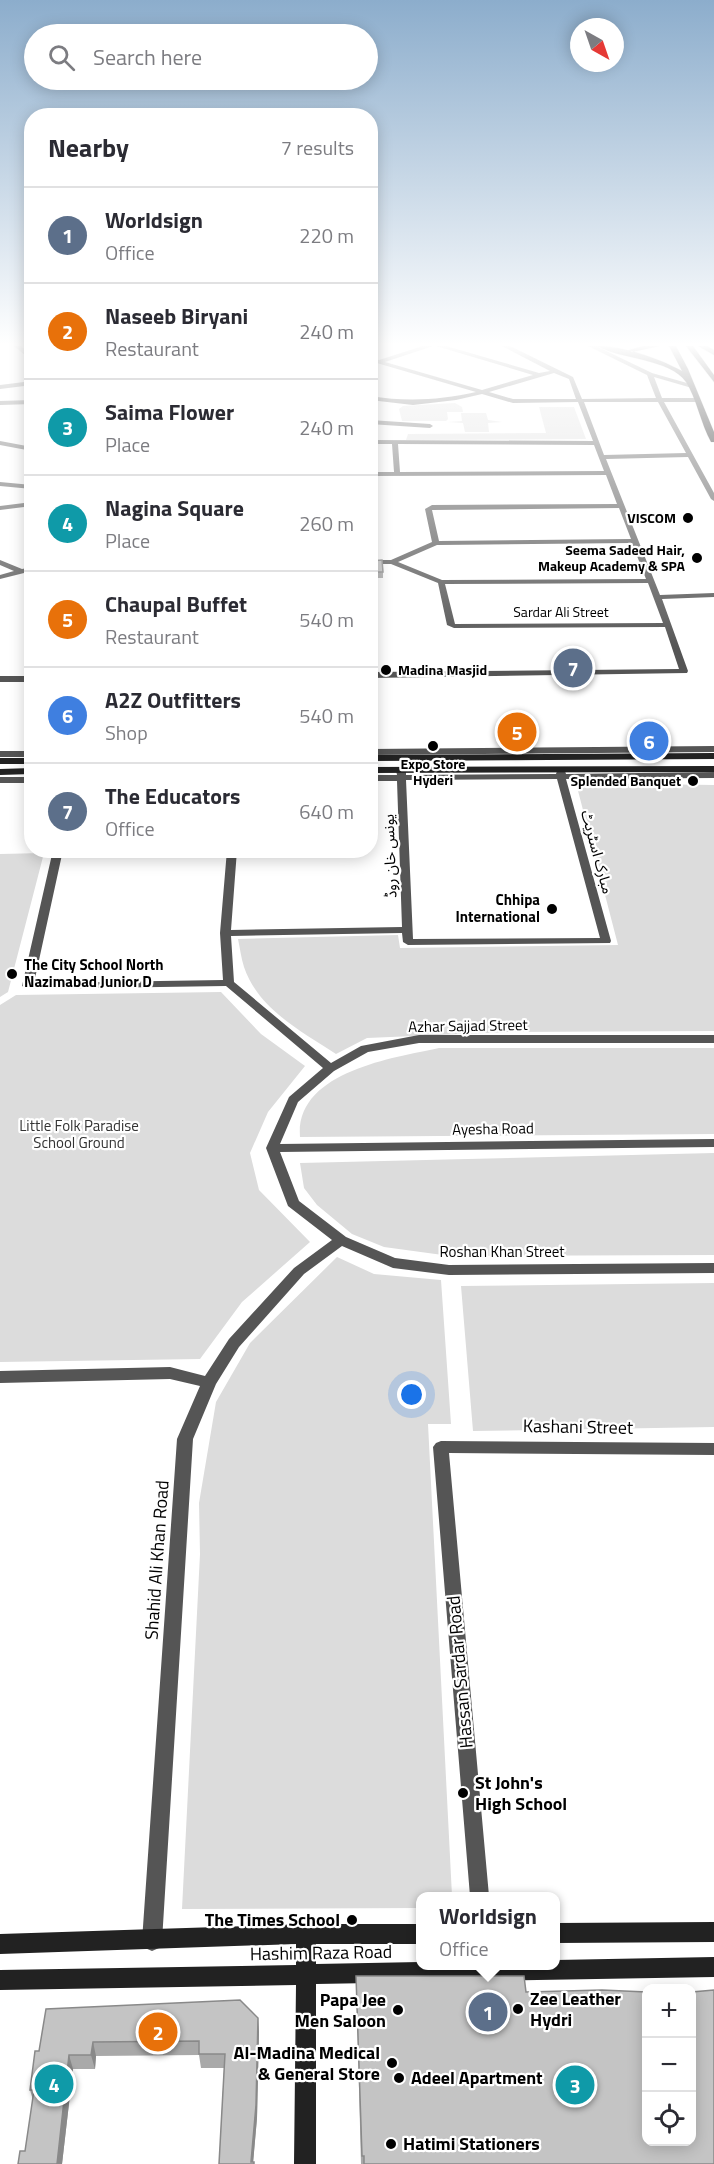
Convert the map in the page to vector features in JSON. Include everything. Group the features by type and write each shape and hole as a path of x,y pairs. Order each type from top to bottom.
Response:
{"street":[{"path":"395,447 397,475"},
{"path":"378,675 684,671 599,447"},
{"path":"686,447 714,499"},
{"path":"603,457 690,455"},
{"path":"378,474 609,473"},
{"path":"0,484 24,486"},
{"path":"0,508 24,505"},
{"path":"436,543 428,509 432,507 621,506"},
{"path":"392,562 436,543 635,541"},
{"path":"0,562 20,571"},
{"path":"378,562 392,562 441,582 651,581"},
{"path":"0,577 24,570"},
{"name":"Sardar Ali Street","path":"441,582 451,625 454,626 668,625"},
{"path":"657,597 714,595"},
{"path":"0,679 24,679"},
{"path":"378,752 714,748"},
{"path":"0,754 24,754"},
{"path":"378,758 714,756"},
{"path":"559,757 561,774"},
{"path":"0,761 24,760"},
{"path":"561,774 714,769"},
{"path":"0,772 24,771"},
{"path":"378,771 402,774 714,775"},
{"path":"378,777 402,774"},
{"name":"یونس خان روڈ","path":"402,774 408,936"},
{"name":"مبارک اسٹریٹ","path":"408,936 606,941 561,774"},
{"path":"0,780 24,780"},
{"path":"56,858 28,986 229,983 330,1068"},
{"path":"229,983 225,933 231,858"},
{"path":"225,933 408,936"},
{"name":"Azhar Sajjad Street","path":"272,1148 293,1100 330,1068 365,1048 418,1039 714,1039"},
{"name":"Ayesha Road","path":"272,1148 714,1143"},
{"name":"Roshan Khan Street","path":"272,1148 293,1203 341,1240 393,1263 448,1270 714,1268"},
{"name":"Shahid Ali Khan Road","path":"152,1941 185,1439 209,1382 234,1343 298,1271 341,1240"},
{"path":"0,1377 170,1373 209,1382"},
{"name":"Kashani Street","path":"441,1447 714,1449"},
{"name":"Hassan Sardar Road","path":"441,1447 480,1892"},
{"path":"560,1933 714,1932"},
{"path":"305,2164 306,1934"},
{"name":"Hashim Raza Road","path":"0,1944 152,1941 306,1934 416,1934"},
{"name":"Hashim Raza Road","path":"560,1970 714,1967"},
{"name":"Hashim Raza Road","path":"0,1980 539,1970"}],"green space":[{"path":"576,783 714,785 714,1031 508,1032 367,1038 336,1054 282,1018 259,995 243,964 238,939 398,935 400,948 618,945"},
{"path":"24,853 24,858 43,858 8,992 0,997 0,854"},
{"name":"Little Folk Paradise School Ground","path":"221,992 261,1034 305,1066 268,1112 250,1153 259,1190 310,1242 242,1302 200,1359 0,1362 0,1005 16,995"},
{"path":"439,1048 714,1048 714,1134 300,1137 303,1115 313,1097 329,1083 373,1063"},
{"path":"714,1153 714,1255 450,1256 384,1247 352,1234 317,1205 304,1188 300,1163"},
{"path":"337,1257 374,1274 441,1280 451,1424 428,1424 452,1892 416,1892 416,1908 182,1909 200,1554 199,1503 216,1402 250,1343"},
{"path":"714,1283 714,1427 473,1431 461,1286"}],"building":[{"path":"378,560 382,560 383,572 378,572"},
{"path":"356,1976 524,1976 526,1992 602,1990 642,1992 642,2146 696,2146 696,1992 714,1990 714,2164 364,2164 364,2156 362,2156"},
{"path":"240,2000 258,2018 256,2105 251,2162 254,2164 219,2164 225,2054 199,2054 199,2041 93,2042 91,2055 69,2055 57,2164 18,2164 20,2151 25,2151 34,2090 30,2090 35,2051 39,2051 46,2009"}],"place":[{"name":"VISCOM","path":"688,518"},
{"name":"Seema Sadeed Hair, Makeup Academy & SPA","path":"697,558"},
{"name":"The Educators","path":"573,668"},
{"name":"Madina Masjid","path":"386,670"},
{"name":"Chaupal Buffet","path":"517,732"},
{"name":"A2Z Outfitters","path":"649,741"},
{"name":"Expo Store Hyderi","path":"433,746"},
{"name":"Splended Banquet","path":"693,781"},
{"name":"Chhipa International","path":"552,909"},
{"name":"The City School North Nazimabad Junior D","path":"12,974"},
{"name":"St John's High School","path":"463,1793"},
{"name":"The Times School","path":"352,1920"},
{"name":"Zee Leather Hydri","path":"518,2009"},
{"name":"Papa Jee Men Saloon","path":"398,2010"},
{"name":"Worldsign","path":"488,2012"},
{"name":"Naseeb Biryani","path":"158,2032"},
{"name":"Al-Madina Medical & General Store","path":"392,2063"},
{"name":"Adeel Apartment","path":"399,2078"},
{"name":"Nagina Square","path":"54,2084"},
{"name":"Saima Flower","path":"575,2085"},
{"name":"Hatimi Stationers","path":"391,2144"}]}
